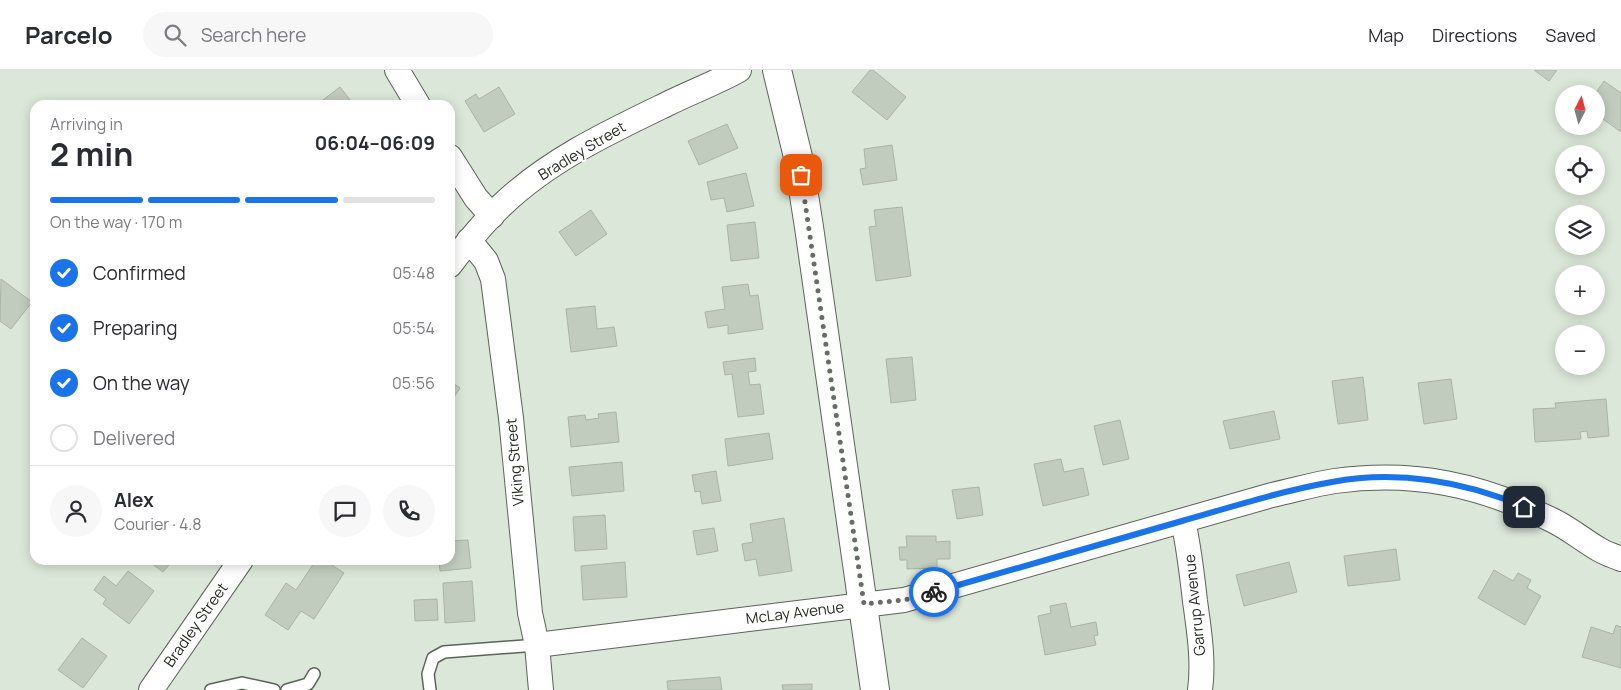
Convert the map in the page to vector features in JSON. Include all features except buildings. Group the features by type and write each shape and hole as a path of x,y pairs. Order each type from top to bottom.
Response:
{"street":[{"path":"397,70 415,100"},
{"name":"Bradley Street","path":"455,258 469,240 519,190 560,161 613,131 739,70"},
{"path":"777,70 798,157 875,690"},
{"path":"455,165 476,198 492,216"},
{"name":"Viking Street","path":"469,240 486,261 493,279 511,418 530,613 537,645 541,690"},
{"name":"McLay Avenue","path":"537,645 904,600 1272,495 1333,482 1368,478 1420,479 1466,486 1509,500 1554,521 1601,550 1621,559"},
{"name":"Garrup Avenue","path":"1183,521 1200,639 1200,690"},
{"name":"Bradley Street","path":"151,690 238,565"}],"lane":[{"path":"430,690 428,674 432,658 444,652 537,645"},
{"path":"287,690 308,684 314,674"},
{"path":"212,690 242,682 274,690"}],"way so far":[{"path":"801,175 864,604 904,600 934,592"}],"route":[{"path":"934,592 1272,495 1333,482 1368,478 1420,479 1466,486 1524,507"}]}
